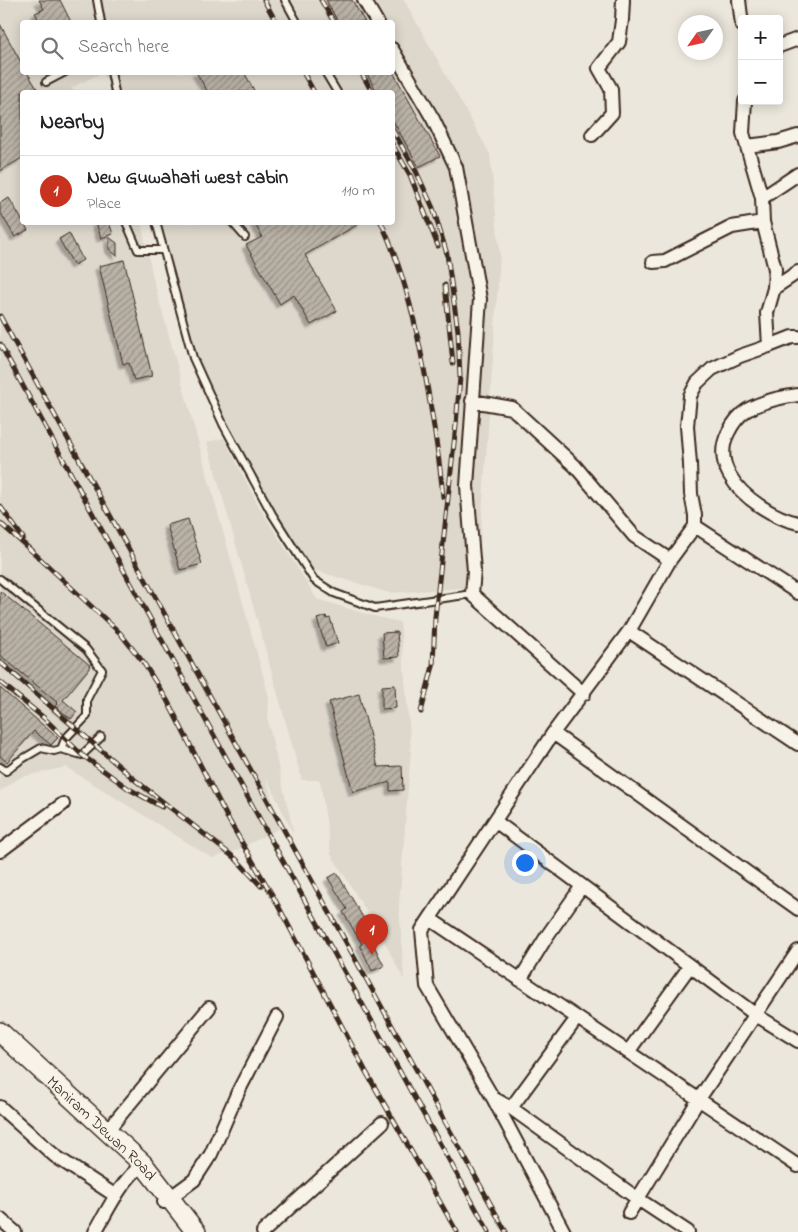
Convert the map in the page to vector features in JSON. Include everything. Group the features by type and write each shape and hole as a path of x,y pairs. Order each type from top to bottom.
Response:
{"main road":[{"name":"Maniram Dewan Road","path":"0,1032 107,1131 166,1201 196,1232"},
{"name":"Maniram Dewan Road","path":"0,1046 139,1167"},
{"name":"Maniram Dewan Road","path":"166,1201 184,1232"}],"street":[{"path":"364,0 376,20"},
{"path":"592,135 612,113 611,89 599,68 619,42 623,0"},
{"path":"739,0 741,15"},
{"path":"783,45 798,39"},
{"path":"395,54 433,119 456,167 480,299 467,486 474,571 472,594 584,694"},
{"path":"745,105 743,133 762,198 764,222 775,269 774,288 767,313 769,346"},
{"path":"747,146 778,142 798,136"},
{"path":"762,198 798,174"},
{"path":"653,262 665,261 732,227 764,222"},
{"path":"774,288 798,272"},
{"path":"564,1232 493,1098 427,986 422,930 554,733 629,631 670,560 695,526 687,426 690,396 696,383 712,369 740,356 792,337 798,337"},
{"path":"798,395 779,397 746,411 732,425 723,442 722,455 725,469 735,484 750,499 787,521 798,523"},
{"path":"472,401 512,408 575,466 634,536 670,560"},
{"path":"695,526 798,594"},
{"path":"629,631 798,744"},
{"path":"554,733 798,909"},
{"path":"0,851 63,804"},
{"path":"494,822 756,1014 798,1041"},
{"path":"520,980 547,936 582,886"},
{"path":"430,920 798,1166"},
{"path":"629,1213 698,1099 798,951"},
{"path":"628,1052 690,966"},
{"path":"107,1131 209,1008"},
{"path":"166,1201 194,1180 211,1154 238,1092 277,1017"},
{"path":"511,1108 577,1018"},
{"path":"493,1098 511,1108 638,1199 688,1232"},
{"path":"0,1107 55,1156 116,1196"},
{"path":"263,1232 382,1123"},
{"path":"95,1232 116,1196 139,1167"},
{"path":"0,1218 15,1232"}],"lane":[{"path":"97,0 101,20"},
{"path":"285,0 297,20"},
{"path":"46,82 59,75"},
{"path":"112,75 115,90"},
{"path":"328,75 336,90"},
{"path":"127,225 138,250 163,250"},
{"path":"157,225 192,358 219,416 272,514 314,580 334,593 375,608 472,594"},
{"path":"235,225 245,237"},
{"path":"0,580 86,649 102,670 87,699 87,716 65,739 61,749"},
{"path":"0,767 6,771 41,748 54,751 61,749 82,755 100,737"}],"shaded area":[{"path":"0,0 404,0 490,154 500,255 477,587 389,593 307,568 199,379 157,225 395,225 395,90 113,90 103,75 395,75 395,20 20,20 20,75 97,75 71,88 73,90 20,90 20,225 141,225 154,282 269,697 268,722 294,835 266,777 280,828 235,851 212,858 66,767 21,777 0,791"},
{"path":"224,438 258,505 317,599 400,622 411,748 399,906 404,980 381,935 331,854 320,780 302,780 207,442"}],"building":[{"path":"39,0 60,0 70,20 39,20 35,13 44,9"},
{"path":"326,0 352,0 364,20 337,20"},
{"path":"0,24 20,60 20,75 29,75 38,90 20,90 20,159 0,171"},
{"path":"198,75 246,75 254,90 207,90"},
{"path":"368,75 395,75 440,156 419,167 395,124 395,90 376,90"},
{"path":"9,198 20,217 20,225 25,225 28,230 15,237 0,212 0,203"},
{"path":"97,225 110,225 113,234 101,238"},
{"path":"256,225 357,225 305,255 337,311 311,325 294,295 280,304 246,245 262,237"},
{"path":"69,233 83,260 74,265 59,239"},
{"path":"109,237 117,243 117,256 109,249"},
{"path":"124,260 152,376 134,380 129,363 123,364 99,266"},
{"path":"188,519 202,564 180,570 167,525"},
{"path":"0,591 91,666 63,700 77,712 71,719 55,706 58,703 0,655"},
{"path":"326,616 327,619 330,618 338,643 326,647 317,619"},
{"path":"397,632 399,657 384,658 382,633"},
{"path":"395,685 396,708 382,709 382,686"},
{"path":"0,688 58,738 51,745 34,731 7,762 0,756"},
{"path":"359,694 378,767 402,766 403,790 390,791 390,782 353,792 329,702"},
{"path":"337,873 371,931 368,933 384,966 372,971 360,945 362,944 343,912 347,909 328,878"}],"railway":[{"path":"264,0 275,20"},
{"path":"321,0 333,20"},
{"path":"305,75 313,90"},
{"path":"363,75 371,90"},
{"path":"395,134 416,171 433,208 447,254 458,331 460,377 435,617 433,666 421,712"},
{"path":"395,149 410,175 438,246"},
{"path":"382,225 404,284 415,326 435,430 443,497"},
{"path":"445,285 453,363"},
{"path":"0,316 506,1232"},
{"path":"0,344 269,836 489,1232"},
{"path":"0,506 23,538"},
{"path":"0,523 120,633 143,662 167,700 227,817 274,898 365,1070 457,1232"},
{"path":"0,662 135,780 236,859 261,886"},
{"path":"0,682 44,718 82,755 129,789 162,807"}],"place":[{"name":"New Guwahati west cabin","path":"372,955"}]}
